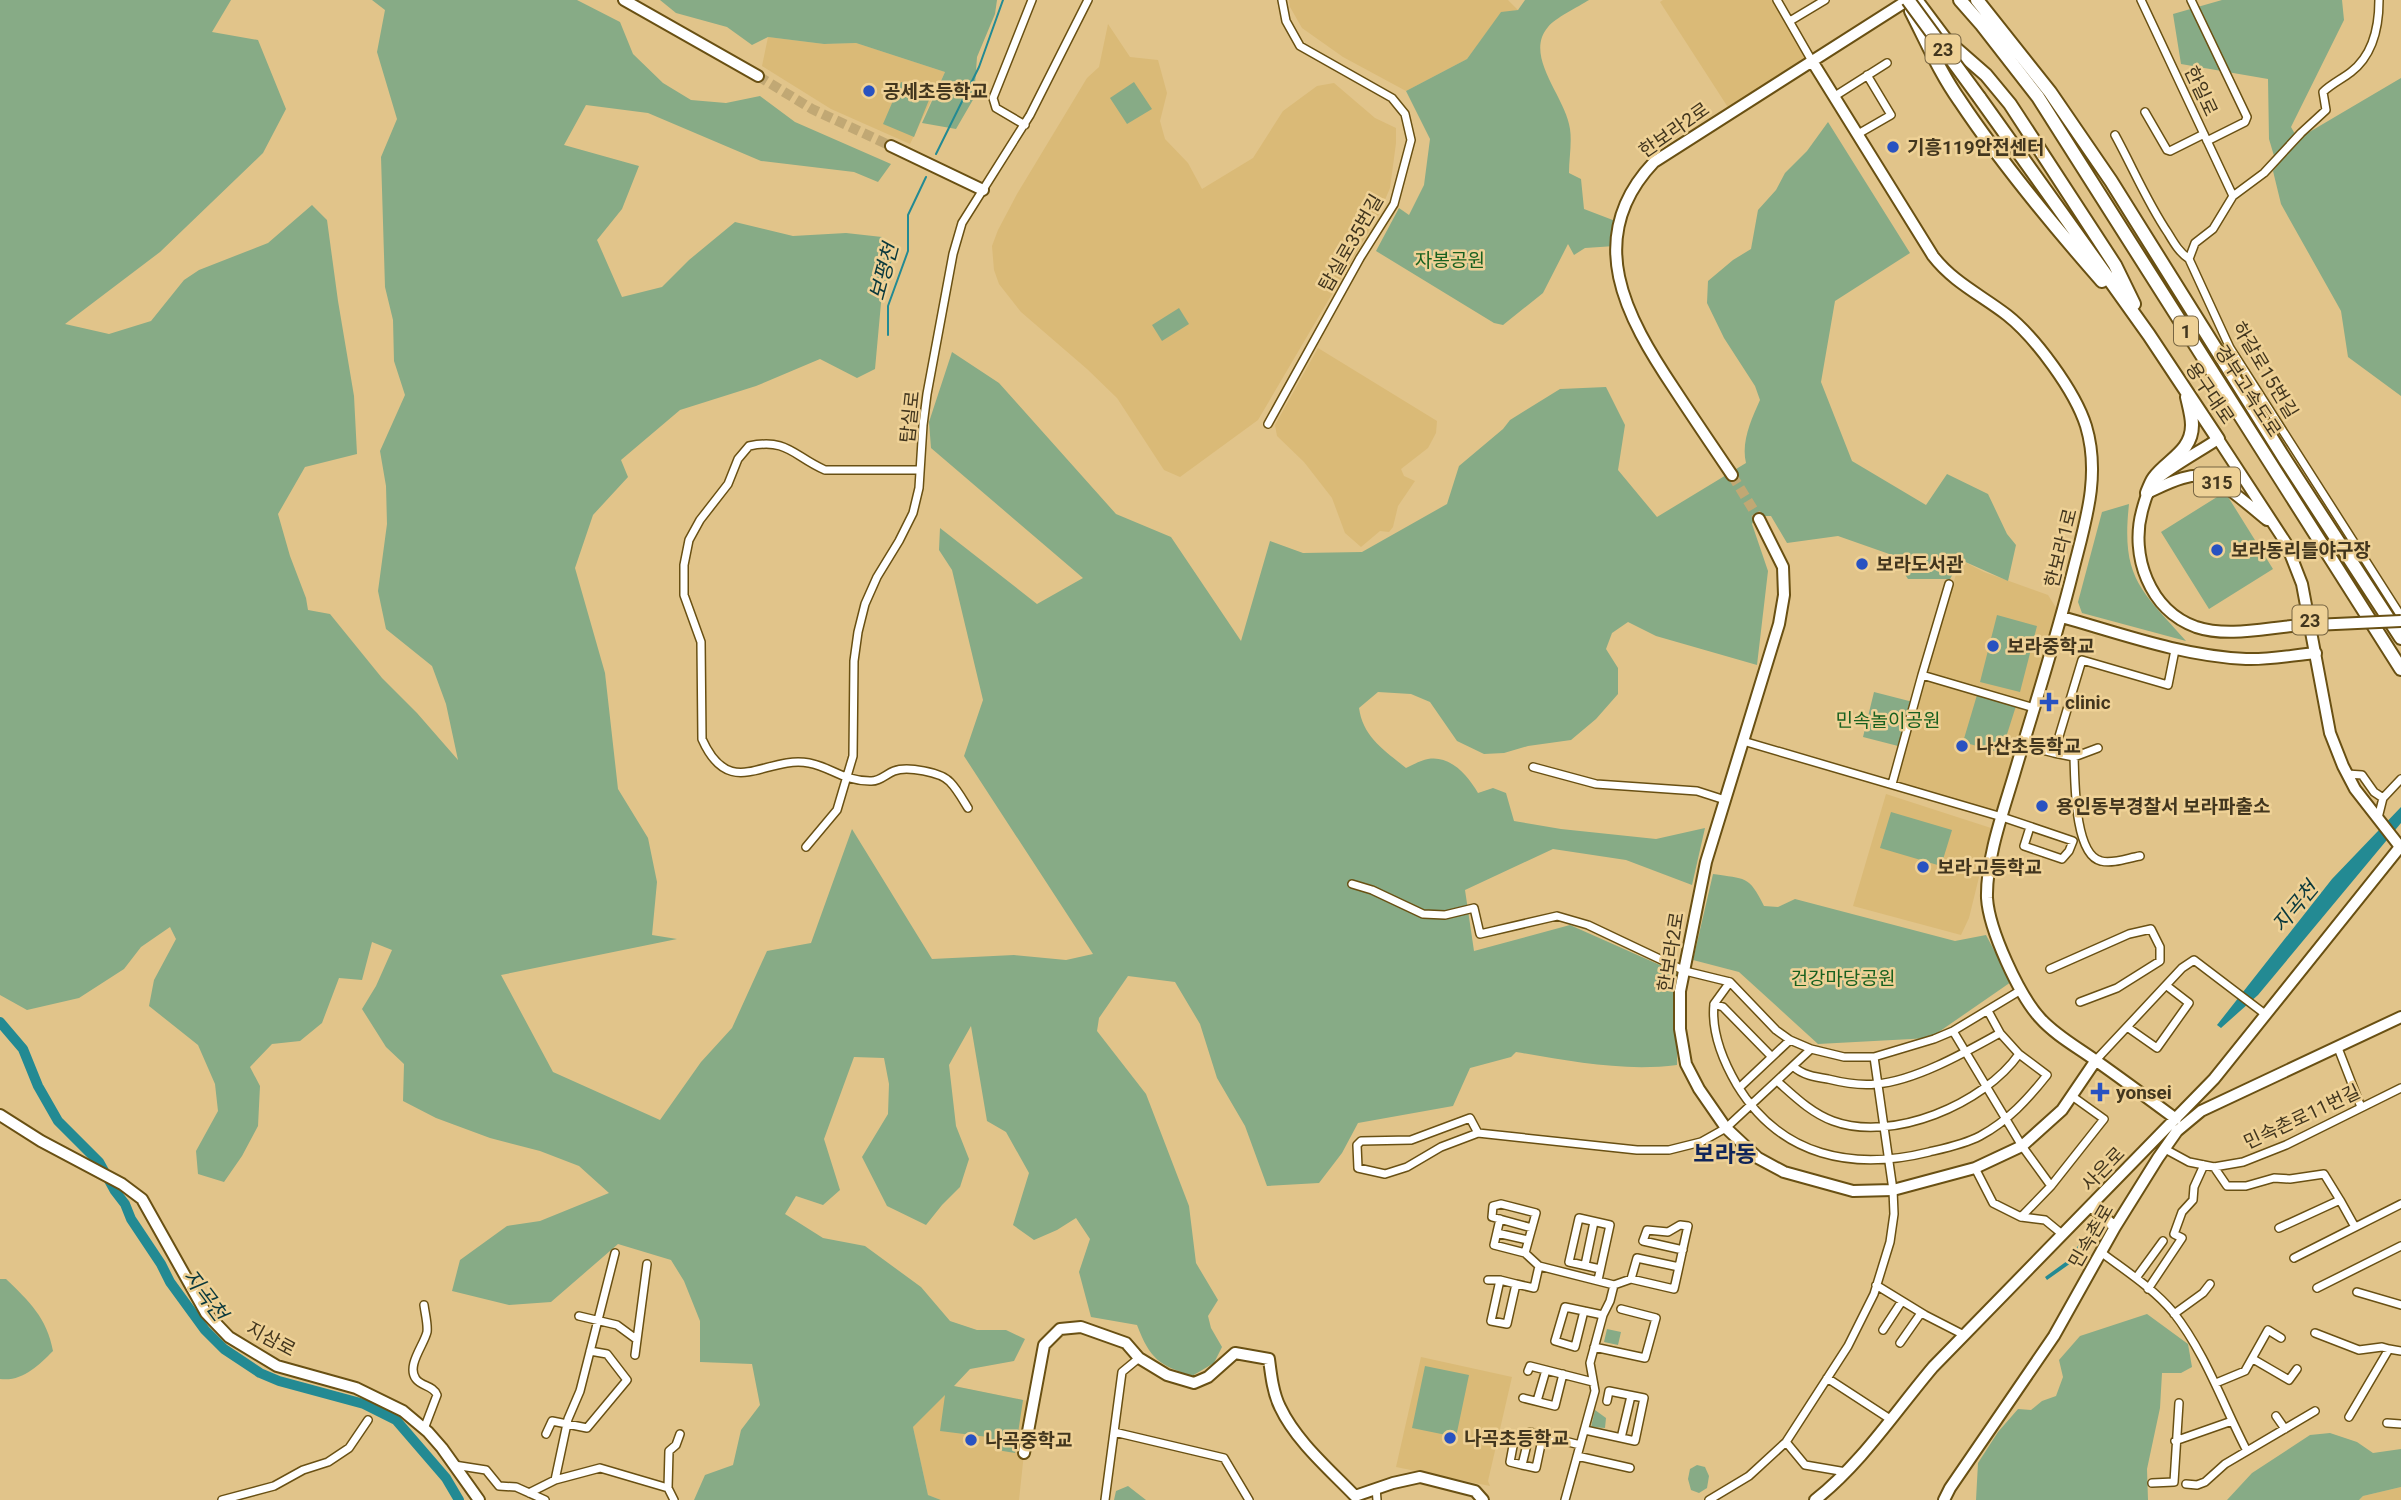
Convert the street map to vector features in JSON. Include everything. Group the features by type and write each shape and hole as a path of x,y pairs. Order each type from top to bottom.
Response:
{"highway":[{"path":"1910,0 1946,40 1986,75 2010,104 2115,265 2149,335"},
{"path":"1910,0 1933,57 1960,101 2054,227 2149,335"},
{"name":"용구대로","path":"1910,0 2149,335 2218,439"},
{"name":"경부고속도로","path":"1960,0 2038,97 2401,669"},
{"name":"경부고속도로","path":"1977,0 2050,92 2111,181 2279,450 2401,638"},
{"path":"1960,101 1959,83 1973,73 1986,75"},
{"name":"315","path":"2147,493 2154,478 2174,461 2190,434 2192,425 2186,393"}],"street":[{"path":"624,0 758,76"},
{"path":"1025,125 996,108 993,98 1032,0"},
{"name":"탑실로","path":"806,847 837,810 854,746 854,661 865,604 877,577 899,541 912,513 919,488 927,394 953,254 962,223 1025,125 1088,0"},
{"name":"탑실로35번길","path":"1268,424 1360,258 1394,204 1411,140 1405,114 1392,98 1300,46 1286,21 1282,0"},
{"name":"한보라1로","path":"1777,0 1939,264 1955,279 2008,317 2036,343 2070,394 2085,424 2093,454 2090,508 2062,617 2002,817 1987,882 1987,901 1994,934 2021,990 2040,1018 2176,1119"},
{"path":"1790,21 1825,0"},
{"name":"한보라2로","path":"1732,475 1651,355 1623,298 1615,246 1618,222 1626,200 1637,179 1654,162 1886,12 1910,0"},
{"name":"한일로","path":"2141,0 2233,196"},
{"path":"2145,113 2170,151 2245,122 2247,117 2191,0"},
{"path":"2189,259 2195,243 2213,229 2233,196 2264,173 2326,110 2323,92 2353,71 2365,57 2374,39 2379,0"},
{"path":"1835,96 1887,63"},
{"path":"1858,134 1891,115 1867,75"},
{"name":"하갈로15번길","path":"2115,135 2157,217 2182,254 2189,259 2230,348 2401,619"},
{"path":"891,146 983,190"},
{"name":"315","path":"2218,439 2156,480 2147,493 2139,522 2140,562 2153,590 2173,614 2184,622 2211,631 2225,632 2401,619"},
{"name":"용구대로","path":"2218,439 2286,543 2302,584 2330,733 2355,789 2376,815"},
{"path":"920,470 825,470 773,443 749,446 738,459 728,484 700,520 689,540 684,565 684,595 701,642 702,739 708,753 718,763 733,772 746,774 777,765 810,763 845,779 873,782 897,770 925,770 949,780 968,808"},
{"name":"315","path":"2147,493 2173,481 2194,476 2210,477 2276,527"},
{"name":"한보라2로","path":"1759,519 1783,567 1784,595 1779,624 1706,862 1680,990 1683,1052 1699,1089 1726,1128 1758,1158 1784,1172 1853,1191 1893,1190 1975,1168 2022,1146 2044,1128 2072,1096 2096,1060"},
{"path":"1892,784 1949,584"},
{"path":"2062,617 2175,650 2246,659 2316,653"},
{"path":"2054,753 2082,660 2168,685 2175,650"},
{"path":"1923,676 2034,708"},
{"path":"1743,741 2002,817 2073,841 2070,851 2062,859 2024,846 2030,827"},
{"path":"2023,745 2074,757 2098,748"},
{"path":"2074,757 2077,807 2087,850 2092,857 2102,861 2140,856"},
{"path":"1533,767 1596,784 1697,791 1725,800"},
{"path":"2347,774 2362,775 2374,792 2383,797"},
{"path":"2376,815 2383,797 2401,779"},
{"name":"23","path":"2376,815 2399,846"},
{"name":"사은로","path":"1815,1500 1865,1452 1933,1367 2176,1119 2242,1047 2262,1012 2328,940 2399,846"},
{"path":"1352,884 1423,914 1445,915 1474,908 1480,934 1557,916 1588,925 1685,971 1730,982 1776,1030 1790,1040 1844,1058 1874,1057 1912,1047 1953,1031 2021,990"},
{"path":"2050,969 2129,934 2151,929 2160,947 2160,961 2117,988 2080,1002"},
{"path":"2096,1060 2182,968 2194,960 2262,1012"},
{"path":"1730,982 1714,1004 1713,1017 1722,1057 1739,1088 1767,1121 1790,1139 1821,1154 1856,1161 1889,1160 1947,1148 1979,1136 2006,1120 2028,1100 2047,1075 2019,1054 2000,1033 1988,1011"},
{"path":"2127,1027 2157,1048 2189,1003 2167,986"},
{"path":"1714,1004 1723,1007 1772,1057"},
{"name":"민속촌로","path":"1944,1500 2054,1336 2115,1227 2177,1131 2201,1111 2401,1017"},
{"path":"1953,1031 2022,1146 2051,1186"},
{"path":"1793,1066 1799,1072 1815,1077 1850,1084 1878,1084 1932,1068 2000,1033"},
{"path":"1739,1088 1790,1040"},
{"path":"2338,1048 2361,1107"},
{"path":"1478,1133 1471,1118 1411,1140 1361,1141 1357,1145 1358,1168 1385,1174 1407,1167 1441,1147 1478,1133 1637,1150 1669,1150 1701,1142 1726,1128 1811,1049"},
{"path":"1777,1081 1812,1111 1834,1122 1865,1128 1884,1126 1940,1113 1965,1102 1987,1088 2019,1054"},
{"path":"1709,1500 1749,1476 1786,1441 1857,1329 1877,1285 1890,1242 1894,1214 1874,1057"},
{"name":"민속촌로11번길","path":"2165,1149 2189,1162 2214,1167 2243,1162 2286,1145 2401,1088"},
{"path":"2021,1217 2051,1186 2104,1119 2072,1096"},
{"name":"지삼로","path":"0,1115 41,1141 121,1184 142,1199 201,1305 229,1337 277,1366 356,1388 402,1411 442,1448 479,1500"},
{"path":"2148,1289 2182,1238 2174,1234 2182,1212 2193,1200 2194,1187 2204,1165"},
{"name":"민속촌로11번길","path":"2214,1167 2227,1186 2274,1178 2290,1179 2324,1174 2340,1200"},
{"path":"1975,1168 1993,1203 2021,1217 2045,1220 2062,1234"},
{"path":"2279,1228 2340,1200 2355,1227"},
{"path":"1525,1253 1528,1240 1532,1228 1536,1213 1501,1204 1493,1206 1492,1217 1532,1228"},
{"path":"2294,1258 2401,1204"},
{"path":"2091,1206 2115,1227"},
{"path":"1598,1280 1610,1226 1579,1218 1569,1262 1600,1269"},
{"path":"1500,1219 1494,1245 1525,1253 1539,1266 1614,1285 1631,1279 1674,1289 1688,1226 1680,1225 1668,1232 1647,1230 1631,1279"},
{"path":"1584,1265 1594,1222"},
{"path":"1497,1233 1528,1240"},
{"path":"1643,1241 1683,1250"},
{"path":"2136,1278 2163,1241"},
{"path":"2317,1289 2401,1247"},
{"path":"555,1480 567,1424 580,1391 615,1253"},
{"path":"2102,1253 2136,1278 2174,1314 2216,1383 2247,1451"},
{"path":"1637,1258 1679,1267"},
{"path":"635,1355 647,1264"},
{"path":"1488,1280 1534,1288 1539,1266"},
{"path":"1500,1280 1491,1321 1507,1324 1516,1284"},
{"path":"2174,1314 2203,1293 2210,1284"},
{"path":"1565,1500 1595,1391 1590,1363 1602,1315 1610,1301 1614,1285"},
{"path":"1877,1285 1964,1335"},
{"path":"2357,1292 2401,1305"},
{"path":"1883,1330 1902,1301"},
{"path":"424,1305 427,1333 415,1357 415,1377 434,1389 437,1395 424,1429"},
{"path":"1584,1311 1574,1347 1555,1341 1565,1307 1584,1311 1602,1315"},
{"path":"1594,1347 1645,1358 1656,1318 1621,1309"},
{"path":"1900,1343 1922,1313"},
{"path":"579,1316 617,1325 636,1339"},
{"path":"1024,1453 1044,1345 1059,1329 1081,1327 1126,1343 1139,1358 1167,1375 1194,1383 1208,1377 1235,1353 1269,1359 1272,1383 1280,1408 1352,1498 1376,1488 1420,1477 1475,1491 1483,1500"},
{"path":"2216,1383 2245,1371 2268,1331 2281,1338"},
{"path":"2315,1333 2360,1350 2382,1347 2401,1351"},
{"path":"2349,1417 2389,1349"},
{"path":"547,1434 552,1421 587,1428 627,1380 607,1354 590,1351"},
{"path":"1104,1500 1122,1371 1139,1358"},
{"path":"2253,1359 2289,1380 2297,1369"},
{"path":"1528,1371 1530,1366 1593,1382"},
{"path":"1537,1401 1546,1370"},
{"path":"1523,1398 1555,1406 1563,1374"},
{"path":"1827,1378 1890,1419"},
{"path":"1585,1430 1635,1441 1644,1398 1609,1391 1606,1401"},
{"path":"1621,1438 1631,1396"},
{"path":"2152,1483 2174,1482 2179,1403"},
{"path":"2186,1483 2197,1485 2204,1482 2225,1464 2315,1411"},
{"path":"2276,1416 2285,1429"},
{"path":"222,1500 274,1486 303,1470 328,1462 349,1448 368,1420"},
{"path":"2175,1441 2232,1421"},
{"path":"2387,1423 2401,1424"},
{"path":"1114,1432 1224,1458 1249,1500"},
{"path":"1522,1465 1530,1432 1580,1445"},
{"path":"674,1500 668,1488 669,1451 676,1445 680,1434"},
{"path":"1513,1446 1510,1462 1536,1468 1543,1435"},
{"path":"1786,1441 1805,1465 1846,1472"},
{"path":"1577,1455 1630,1468"},
{"path":"453,1465 486,1470 499,1486 516,1487 545,1500"},
{"path":"529,1493 555,1480 600,1468 668,1488"},
{"path":"1376,1488 1377,1500"}],"shaded area":[{"path":"1289,0 1508,0 1518,10 1501,13 1467,59 1406,91 1343,57 1302,28"},
{"path":"1777,0 1812,61 1731,112 1660,2"},
{"path":"1108,24 1130,57 1158,60 1167,93 1160,121 1165,139 1188,163 1202,189 1253,158 1283,111 1317,86 1334,83 1375,118 1396,128 1390,188 1379,214 1258,420 1180,477 1164,470 1117,398 1021,312 999,284 994,270 992,246 998,230 1087,78 1099,67"},
{"name":"공세초등학교","path":"768,37 824,44 856,43 945,72 910,144 831,109 762,66"},
{"path":"1318,348 1437,421 1436,433 1428,448 1401,469 1404,476 1415,481 1398,506 1393,527 1389,532 1380,531 1361,547 1345,533 1332,498 1304,462 1277,436 1275,425"},
{"path":"1961,560 1984,572 2048,595 2062,617 2002,817 1892,784 1913,702"},
{"name":"보라고등학교","path":"1886,794 1991,828 1969,918 1961,935 1853,906"},
{"name":"나곡초등학교","path":"1421,1357 1512,1377 1488,1481 1490,1486 1396,1467"},
{"name":"나곡중학교","path":"953,1386 1033,1402 1019,1500 941,1500 928,1495 913,1427"},
{"path":"2401,1487 2401,1500 2359,1500 2363,1496"}],"green space":[{"path":"0,0 231,0 212,32 258,40 286,109 263,153 160,252 65,324 109,334 151,321 184,280 199,270 268,243 312,205 327,220 354,396 357,454 305,467 278,514 308,610 330,614 382,678 458,760 446,704 432,666 386,629 378,591 387,524 386,486 380,451 405,395 394,361 393,320 385,287 381,157 397,119 377,52 385,10 372,0 577,0 620,22 633,54 663,83 691,100 726,103 760,96 795,122 891,164 878,182 854,172 761,161 648,113 586,105 564,145 639,166 622,209 597,240 622,297 662,287 689,260 735,222 793,236 846,233 882,237 892,259 881,303 875,369 857,378 820,359 756,386 680,410 621,460 628,477 593,515 575,568 605,673 618,789 648,838 657,882 652,935 677,939 501,975 553,1072 660,1120 701,1062 732,1028 767,951 811,943 852,829 932,959 1014,955 1066,960 1093,954 964,756 983,700 952,570 939,550 940,528 1037,604 1083,578 931,448 929,422 952,352 999,383 1116,514 1171,537 1241,641 1270,541 1303,553 1362,552 1447,504 1459,466 1510,420 1560,389 1606,387 1625,425 1618,470 1657,517 1746,463 1746,439 1760,400 1755,386 1724,338 1707,303 1708,281 1751,249 1758,210 1828,122 1910,253 1835,301 1821,382 1852,461 1926,505 1947,474 1988,494 2007,534 2016,545 2008,581 1961,560 1950,579 1908,579 1892,555 1838,536 1787,543 1771,516 1756,516 1752,524 1768,571 1757,665 1656,636 1628,622 1612,633 1606,649 1618,668 1618,694 1596,719 1571,740 1528,746 1504,753 1484,754 1457,741 1430,702 1411,694 1378,692 1359,708 1370,735 1406,768 1428,759 1444,760 1458,768 1478,793 1493,788 1506,793 1514,821 1656,839 1705,828 1692,885 1626,860 1553,849 1465,890 1474,951 1570,925 1678,973 1677,1065 1617,1066 1516,1052 1511,1057 1470,1068 1453,1106 1358,1123 1342,1153 1319,1183 1267,1186 1245,1126 1217,1078 1200,1024 1175,982 1128,976 1099,1018 1097,1031 1146,1094 1189,1206 1196,1263 1218,1300 1208,1316 1211,1328 1222,1347 1214,1363 1192,1376 1157,1359 1146,1346 1137,1325 1091,1317 1079,1272 1090,1239 1076,1218 1034,1240 1013,1225 1029,1173 1006,1132 987,1121 971,1026 949,1065 956,1126 969,1159 960,1187 926,1225 887,1206 862,1157 888,1114 889,1084 884,1058 854,1057 824,1139 840,1190 823,1205 796,1196 785,1214 823,1238 865,1246 921,1287 950,1321 977,1330 1006,1330 1025,1339 1014,1361 970,1369 954,1386 1023,1400 1015,1453 997,1450 988,1437 940,1431 945,1395 913,1427 928,1495 941,1500 694,1500 705,1475 733,1465 741,1430 760,1405 752,1364 700,1362 700,1321 684,1281 671,1260 618,1244 551,1302 509,1305 452,1291 460,1260 507,1226 540,1221 609,1193 579,1166 540,1151 490,1138 436,1118 403,1101 404,1064 386,1047 362,1009 392,950 372,942 362,980 339,978 322,1023 300,1041 272,1044 250,1067 260,1086 258,1126 224,1182 198,1174 196,1151 218,1111 215,1084 198,1045 149,1006 154,980 176,939 170,927 141,947 124,969 79,998 27,1010 0,995"},
{"path":"660,0 997,0 995,14 977,57 974,98 956,129 922,123 945,72 856,43 824,44 768,37 752,45 727,27 676,13"},
{"name":"자봉공원","path":"1525,0 1589,0 1548,27 1542,38 1540,51 1548,77 1567,117 1571,134 1569,173 1581,179 1584,209 1618,222 1615,246 1585,248 1574,255 1568,244 1543,293 1503,325 1494,323 1376,251 1399,208 1409,215 1424,185 1430,139 1406,91 1467,59 1501,12 1518,10"},
{"path":"2222,0 2342,0 2344,20 2291,127 2299,141 2306,134 2401,78 2401,396 2348,357 2341,311 2281,204 2273,171 2277,166 2269,139 2268,79 2181,64 2173,14"},
{"path":"901,82 931,95 914,137 883,124"},
{"path":"1134,82 1152,109 1127,124 1110,98"},
{"path":"1179,308 1189,324 1162,341 1152,325"},
{"name":"보라동리틀야구장","path":"2225,492 2273,569 2209,609 2161,532"},
{"path":"2129,504 2128,549 2137,581 2186,641 2082,613 2078,602 2102,512"},
{"path":"1997,615 2037,626 2020,692 1980,682"},
{"name":"민속놀이공원","path":"1874,692 1913,702 1902,747 1863,737"},
{"path":"1977,695 2016,706 2001,753 1963,742"},
{"path":"1891,812 1952,830 1941,866 1880,848"},
{"name":"건강마당공원","path":"1713,874 1745,880 1764,906 1778,907 1795,899 1955,941 1986,935 2011,982 1930,1038 1818,1044 1739,972 1693,960"},
{"path":"0,1279 6,1279 36,1311 46,1329 53,1351 29,1372 8,1379 0,1379"},
{"path":"2147,1314 2188,1344 2192,1367 2181,1373 2162,1373 2160,1408 2147,1469 2148,1500 1976,1500 1978,1463 1998,1432 2018,1409 2031,1410 2042,1401 2056,1396 2063,1377 2059,1360 2080,1336"},
{"path":"1607,1329 1621,1332 1618,1345 1604,1342"},
{"path":"1425,1366 1469,1375 1456,1437 1412,1428"},
{"path":"1595,1410 1606,1418 1605,1428 1591,1427"},
{"path":"2330,1433 2357,1442 2373,1453 2401,1449 2401,1487 2363,1496 2359,1500 2227,1500 2252,1473 2310,1435"},
{"path":"1697,1465 1705,1467 1709,1476 1707,1488 1699,1493 1691,1490 1688,1479 1690,1469"},
{"path":"1128,1486 1146,1500 1114,1500 1116,1491"}],"water":[{"path":"2401,807 2401,823 2258,995 2221,1028 2217,1025 2332,879"},
{"path":"2083,1239 2087,1241 2071,1263 2047,1280 2045,1277 2067,1261"}],"waterway":[{"name":"보평천","path":"936,154 979,67 1003,0"},
{"name":"보평천","path":"888,335 888,306 908,251 908,215 926,177"},
{"name":"지곡천","path":"0,1022 23,1049 38,1086 58,1121 99,1162 170,1282 205,1330 224,1349 260,1373 279,1381 364,1404 396,1420 446,1478 459,1500"}],"tunnel":[{"path":"758,76 812,109 891,146"},
{"path":"1732,475 1759,519"}],"place":[{"name":"공세초등학교","path":"869,91"},
{"name":"기흥119안전센터","path":"1893,147"},
{"name":"보라동리틀야구장","path":"2217,550"},
{"name":"보라도서관","path":"1862,564"},
{"name":"보라중학교","path":"1993,646"},
{"name":"clinic","path":"2049,702"},
{"name":"나산초등학교","path":"1962,746"},
{"name":"용인동부경찰서 보라파출소","path":"2042,806"},
{"name":"보라고등학교","path":"1923,867"},
{"name":"yonsei","path":"2100,1092"},
{"name":"나곡초등학교","path":"1450,1438"},
{"name":"나곡중학교","path":"971,1440"}],"district":[{"name":"보라동","path":"1725,1154"}]}
